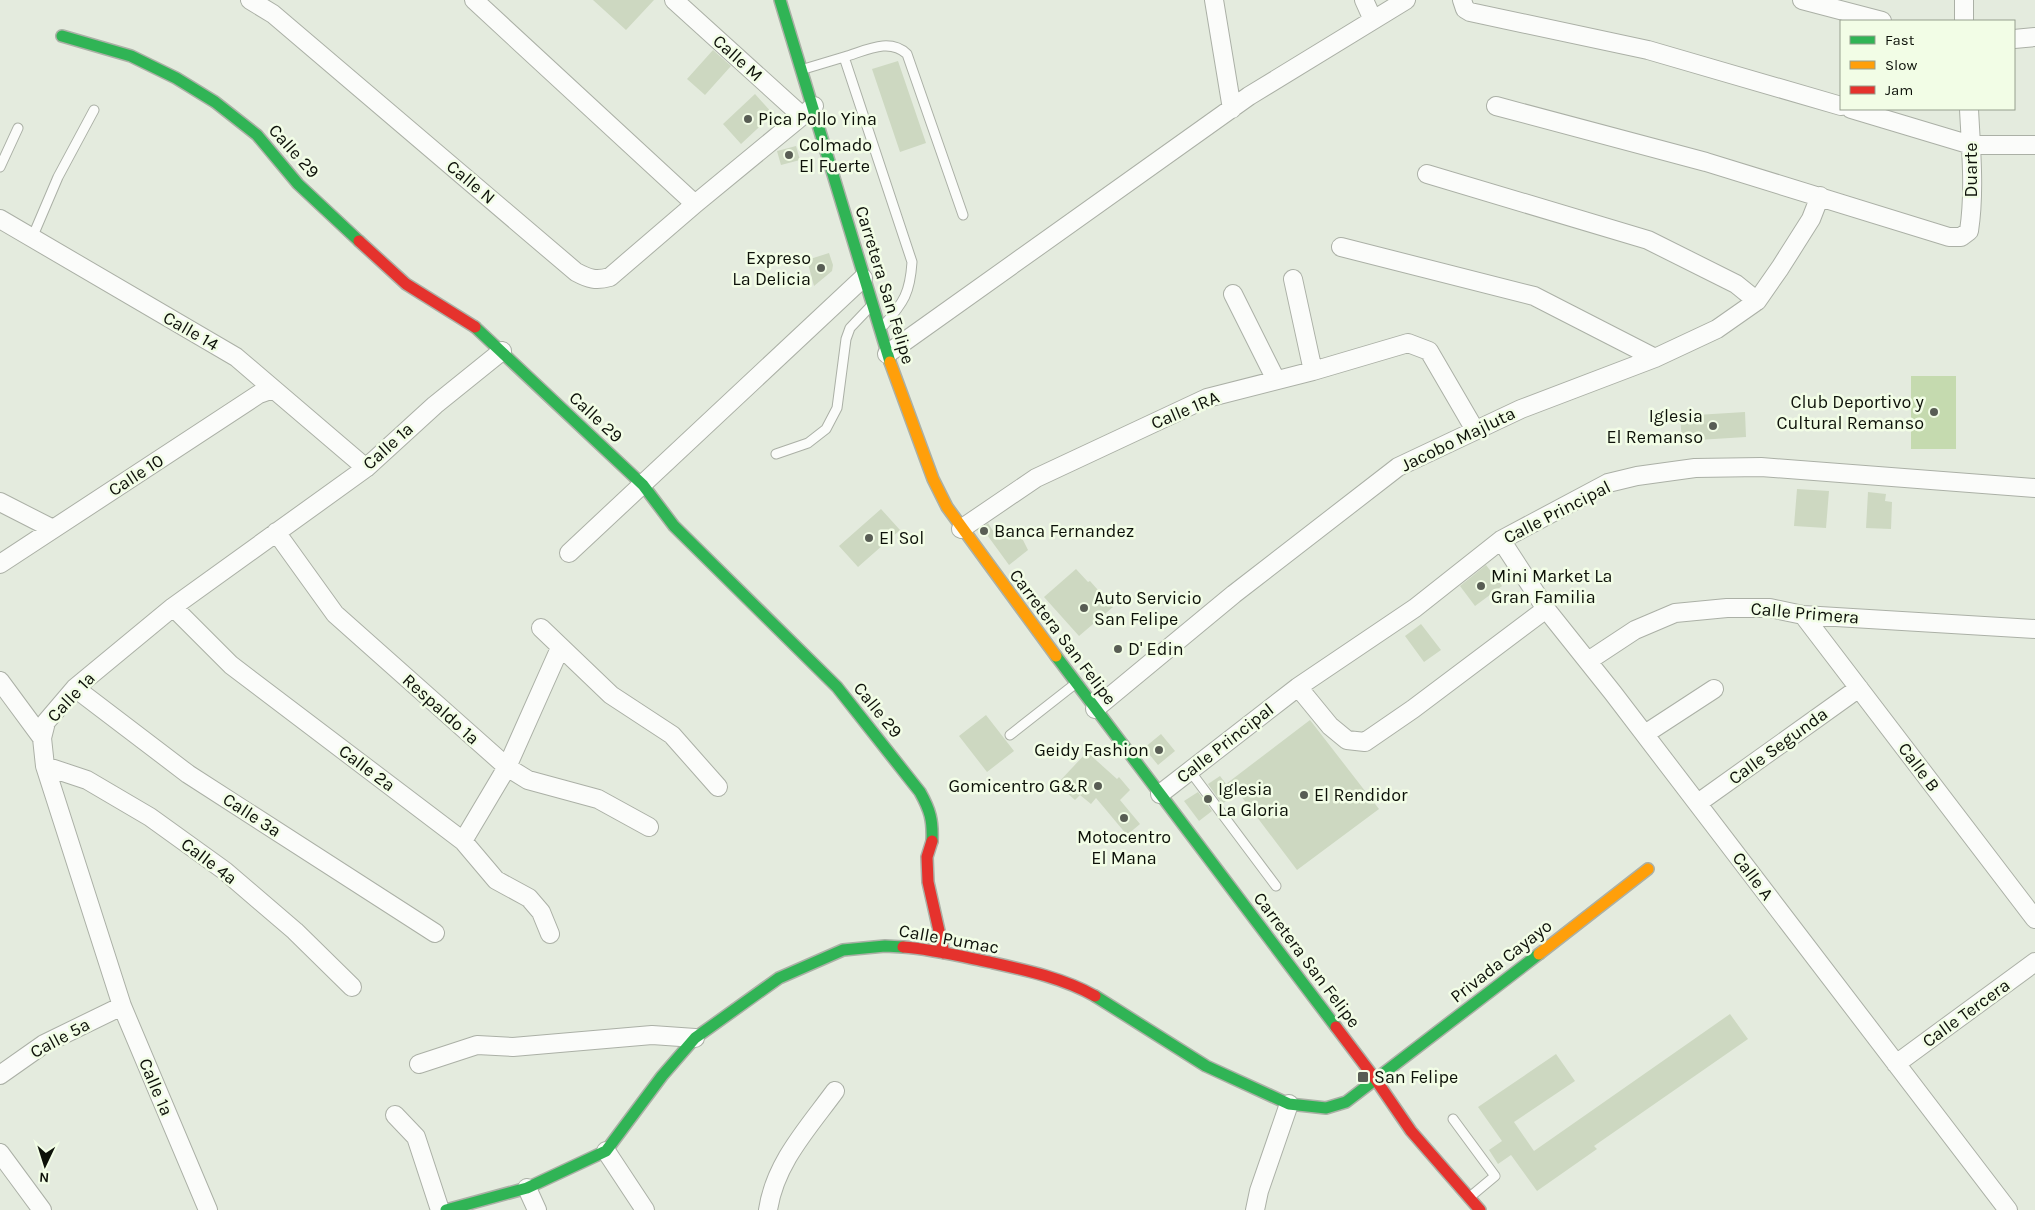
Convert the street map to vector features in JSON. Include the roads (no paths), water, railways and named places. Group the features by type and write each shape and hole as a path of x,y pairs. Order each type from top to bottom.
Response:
{"street":[{"name":"Calle N","path":"250,0 272,14 568,266 587,278 600,280 610,277 808,111"},
{"path":"474,0 695,204"},
{"name":"Calle M","path":"674,0 808,111"},
{"name":"Carretera San Felipe","path":"780,0 801,70 808,111 887,354 933,479 947,507 961,529 1095,709 1376,1080 1411,1131 1480,1210"},
{"path":"1214,0 1232,109"},
{"path":"1364,0 1373,20"},
{"path":"887,354 1232,109 1406,0"},
{"path":"1462,0 1465,9 1470,12 1648,50 1840,106"},
{"path":"1802,0 1878,20"},
{"path":"1964,0 1964,20"},
{"name":"Calle 29","path":"62,36 132,56 176,78 214,102 257,135 298,184 406,284 471,324 502,350 643,485 674,526 837,687 920,792 930,810 933,826 932,845 927,857 928,882 944,953"},
{"path":"2015,39 2035,37"},
{"path":"1496,106 1706,162 1820,196"},
{"path":"1854,110 1971,145 2035,145"},
{"name":"Duarte","path":"1820,196 1949,237 1961,237 1969,231 1971,218 1969,110"},
{"path":"1427,174 1648,240 1736,284 1757,301"},
{"name":"Jacobo Majluta","path":"1095,709 1234,594 1398,467 1521,409 1655,358 1717,329 1757,301 1811,219 1820,196"},
{"name":"Calle 14","path":"0,219 236,358 366,468"},
{"path":"1341,247 1534,296 1655,358"},
{"path":"569,553 863,278"},
{"path":"1294,279 1313,371"},
{"path":"1233,294 1276,380"},
{"name":"Calle 1RA","path":"961,529 1036,478 1207,398 1313,371 1408,343 1428,351 1475,430"},
{"name":"Calle 1a","path":"208,1210 122,1006 45,766 42,738 46,722 75,688 173,607 366,468 435,405 502,350"},
{"name":"Calle 10","path":"0,564 259,394 273,389"},
{"name":"Calle Principal","path":"1160,794 1298,687 1415,608 1501,540 1608,484 1637,476 1696,468 1760,467 2035,488"},
{"path":"0,502 53,530"},
{"name":"Respaldo 1a","path":"276,532 335,614 507,767 528,780 598,799 649,827"},
{"name":"Calle A","path":"1501,540 1546,609 1645,734 2008,1210"},
{"name":"Calle 2a","path":"173,607 231,665 463,841 496,880 529,898 541,912 550,934"},
{"name":"Calle Primera","path":"1588,661 1635,630 1675,614 1727,608 1770,608 1803,615 2035,628"},
{"path":"1298,687 1330,726 1347,740 1365,742 1413,709 1546,609"},
{"name":"Calle B","path":"1803,615 2035,919"},
{"path":"541,628 611,695 672,735 718,787"},
{"path":"463,841 507,767 560,648"},
{"path":"0,681 42,738"},
{"name":"Calle 3a","path":"75,688 188,774 435,933"},
{"name":"Calle Segunda","path":"1698,803 1858,688"},
{"path":"1645,734 1714,689"},
{"name":"Calle 4a","path":"45,766 88,780 150,817 225,871 295,931 352,986"},
{"name":"Privada Cayayo","path":"1376,1080 1648,869"},
{"name":"Calle Pumac","path":"446,1210 526,1188 606,1151 662,1076 695,1038 779,978 843,950 885,946 930,950 1029,971 1081,988 1116,1008 1206,1066 1289,1104 1326,1108 1346,1102 1376,1080"},
{"name":"Calle Tercera","path":"1896,1064 2035,962"},
{"name":"Calle 5a","path":"0,1075 44,1044 122,1006"},
{"path":"419,1064 477,1045 514,1047 652,1035 695,1038"},
{"path":"768,1210 770,1194 784,1160 835,1091"},
{"path":"1255,1210 1259,1191 1289,1104"},
{"path":"395,1115 416,1137 440,1210"},
{"path":"606,1151 645,1210"},
{"path":"0,1153 42,1210"},
{"path":"526,1188 537,1210"}],"lane":[{"path":"801,70 886,45 899,47 907,54 963,215"},
{"path":"844,57 912,262 911,282 902,304 880,330"},
{"path":"32,238 58,177 94,110"},
{"path":"0,167 18,128"},
{"path":"776,454 808,443 826,429 837,408 846,339 850,328 872,305"},
{"path":"1010,735 1076,683"},
{"path":"1190,771 1276,886"},
{"path":"1453,1119 1495,1176 1469,1198"}],"place":[{"name":"Pica Pollo Yina","path":"748,119"},
{"name":"Colmado El Fuerte","path":"789,155"},
{"name":"Expreso La Delicia","path":"821,268"},
{"name":"Club Deportivo y Cultural Remanso","path":"1934,412"},
{"name":"Iglesia El Remanso","path":"1713,426"},
{"name":"Banca Fernandez","path":"984,531"},
{"name":"El Sol","path":"869,538"},
{"name":"Mini Market La Gran Familia","path":"1481,586"},
{"name":"Auto Servicio San Felipe","path":"1084,608"},
{"name":"D' Edin","path":"1118,649"},
{"name":"Geidy Fashion","path":"1159,750"},
{"name":"Gomicentro G&R","path":"1098,786"},
{"name":"El Rendidor","path":"1304,795"},
{"name":"Iglesia La Gloria","path":"1208,799"},
{"name":"Motocentro El Mana","path":"1124,818"},
{"name":"San Felipe","path":"1363,1077"}]}
